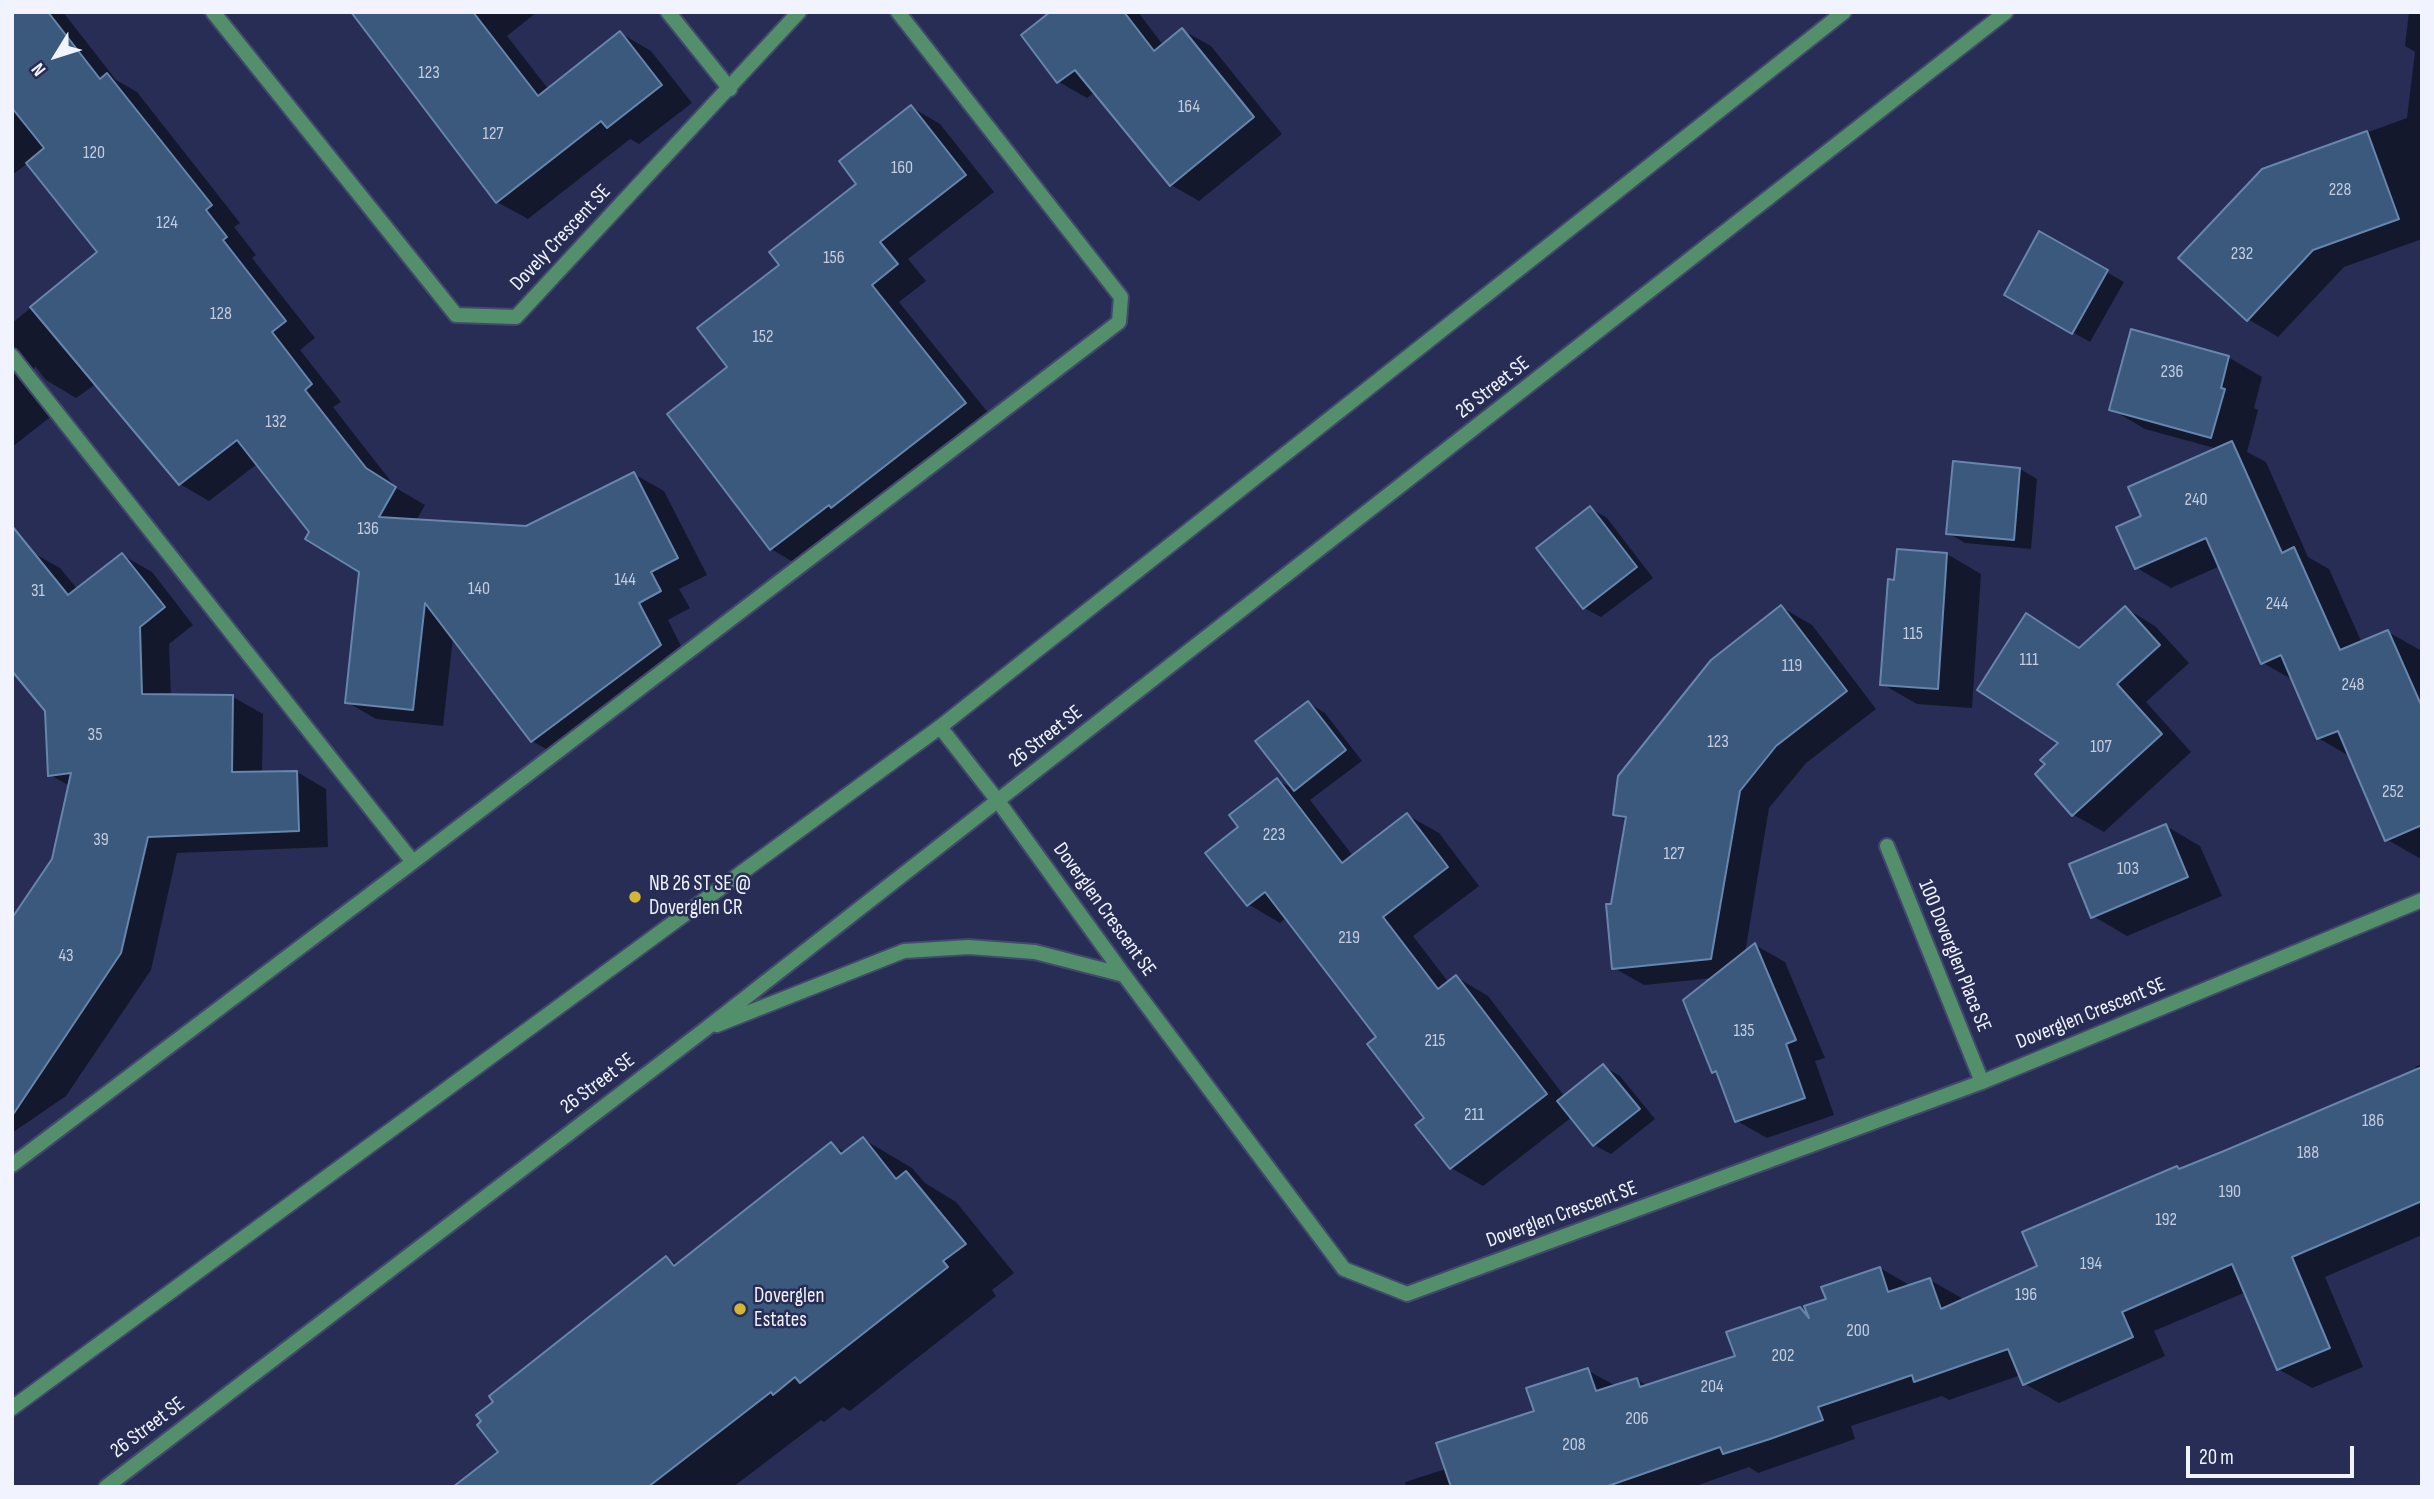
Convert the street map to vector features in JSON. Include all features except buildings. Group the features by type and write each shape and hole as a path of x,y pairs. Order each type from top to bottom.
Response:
{"street":[{"name":"Dovely Crescent SE","path":"213,12 456,316 516,317 799,12"},
{"path":"668,12 730,89"},
{"path":"12,1165 413,862 1118,322 1121,298 898,12"},
{"path":"12,1408 940,727 1844,12"},
{"name":"26 Street SE","path":"106,1487 703,1031 2006,12"},
{"path":"12,356 413,862"},
{"name":"Doverglen Crescent SE","path":"940,727 998,801 1124,975 1344,1269 1407,1294 1982,1082 2422,900"},
{"name":"100 Doverglen Place SE","path":"1887,846 1982,1082"},
{"path":"703,1031 904,951 969,947 1035,952 1124,975"}],"place":[{"name":"NB 26 ST SE @ Doverglen CR","path":"635,897"},
{"name":"Doverglen Estates","path":"740,1309"}]}
